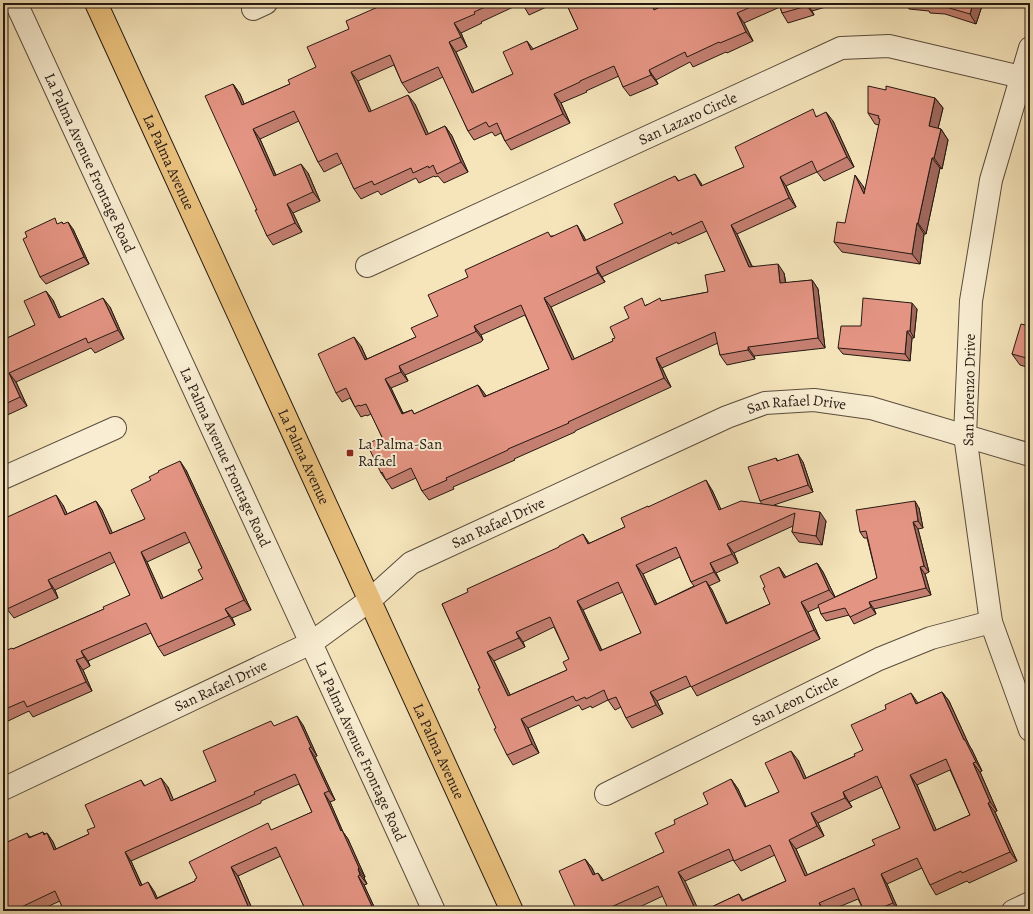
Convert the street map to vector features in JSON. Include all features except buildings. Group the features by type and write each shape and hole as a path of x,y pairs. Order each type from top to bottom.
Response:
{"main road":[{"name":"La Palma Avenue","path":"96,3 512,911"}],"street":[{"name":"La Palma Avenue Frontage Road","path":"16,3 434,911"},
{"name":"San Lazaro Circle","path":"367,266 841,48 889,46 1021,77"},
{"name":"San Lorenzo Drive","path":"1030,48 991,180 971,300 965,435 991,622 1030,730"},
{"name":"San Rafael Drive","path":"3,789 311,643 370,600 411,563 727,417 765,403 814,400 871,408 1030,455"},
{"path":"3,478 115,428"},
{"name":"San Leon Circle","path":"606,794 879,659 931,638 991,622"},
{"path":"1013,911 1030,903"}],"place":[{"name":"La Palma-San Rafael","path":"350,453"}]}
